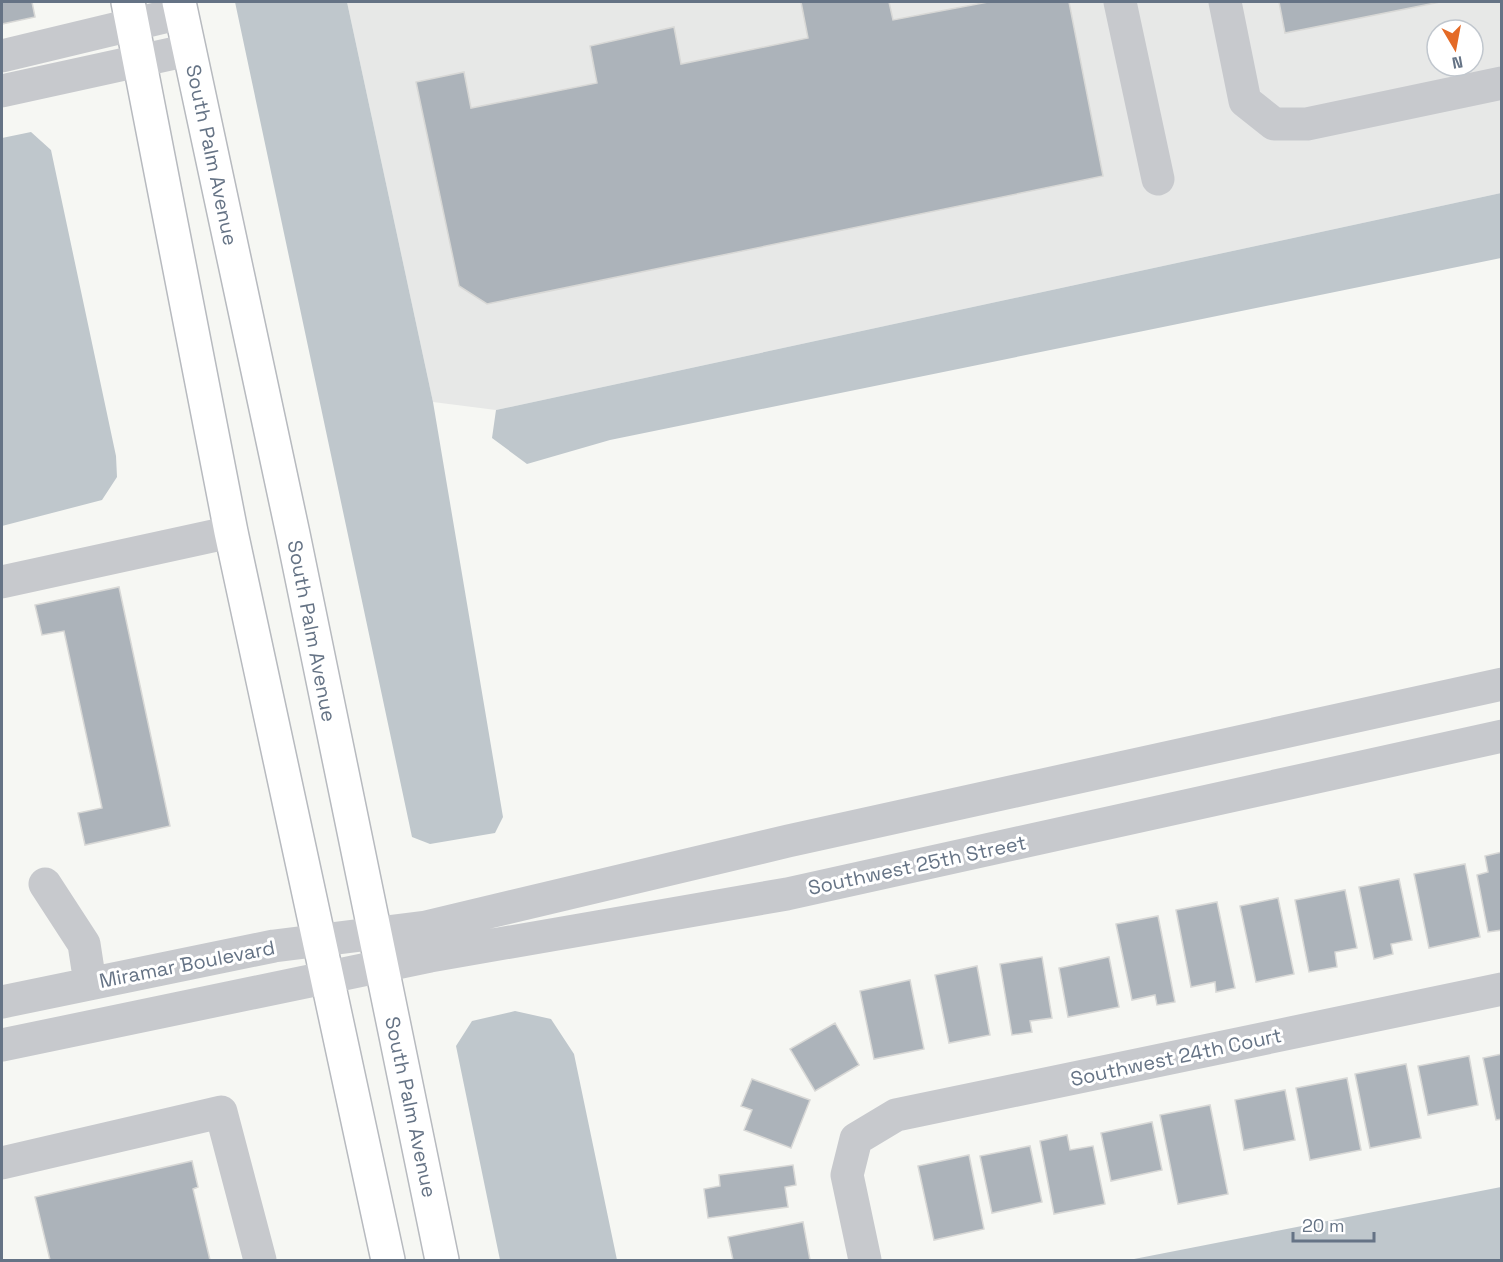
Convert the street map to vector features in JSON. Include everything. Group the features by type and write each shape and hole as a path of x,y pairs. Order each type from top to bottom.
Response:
{"main road":[{"name":"South Palm Avenue","path":"180,7 291,522 442,1260"},
{"path":"130,13 231,532 388,1260"}],"street":[{"path":"1120,2 1158,179"},
{"path":"1225,2 1245,101 1274,124 1307,124 1502,83"},
{"path":"2,57 130,13 180,7"},
{"path":"2,91 189,50"},
{"path":"2,582 231,532"},
{"path":"374,933 426,927 788,841 1502,684"},
{"name":"Southwest 25th Street","path":"328,978 381,966 787,894 1502,736"},
{"path":"45,884 84,944 90,983"},
{"name":"Miramar Boulevard","path":"2,1002 274,946 374,933"},
{"path":"2,1045 328,978"},
{"name":"Southwest 24th Court","path":"865,1260 847,1175 856,1139 896,1115 1502,989"},
{"path":"2,1163 221,1112 260,1260"}],"shaded area":[{"path":"235,2 347,2 433,402 503,817 495,833 430,844 412,837"},
{"path":"347,2 1501,2 1501,193 496,410 433,402"},
{"path":"31,132 51,150 116,456 117,477 102,500 2,526 2,138"},
{"path":"1501,193 1501,258 610,440 527,464 492,438 496,410"},
{"path":"515,1011 551,1019 574,1054 617,1260 500,1260 456,1046 472,1021"},
{"path":"1501,1187 1501,1260 1129,1260"}],"building":[{"path":"2,2 32,2 35,17 2,24"},
{"path":"801,2 889,2 893,20 988,2 1069,2 1103,176 487,304 459,286 416,82 464,72 471,108 597,83 590,46 674,27 681,64 808,38"},
{"path":"1279,2 1440,2 1285,33"},
{"path":"119,587 170,826 85,845 78,813 102,808 64,631 42,635 35,605"},
{"path":"1502,852 1502,930 1488,932 1477,875 1488,872 1485,856"},
{"path":"1465,864 1480,937 1429,948 1414,874"},
{"path":"1399,879 1412,940 1391,944 1393,954 1374,959 1359,887"},
{"path":"1345,890 1357,948 1335,952 1337,967 1309,972 1295,900"},
{"path":"1278,898 1294,974 1256,982 1240,906"},
{"path":"1217,902 1235,988 1216,992 1215,982 1191,987 1176,910"},
{"path":"1158,916 1175,1002 1157,1005 1155,995 1132,1000 1116,924"},
{"path":"1042,957 1052,1018 1030,1021 1032,1032 1012,1035 1000,964"},
{"path":"1109,957 1119,1007 1068,1017 1059,968"},
{"path":"977,966 990,1035 949,1043 935,975"},
{"path":"910,980 924,1049 874,1059 860,991"},
{"path":"835,1023 859,1065 815,1091 790,1049"},
{"path":"1502,1054 1502,1119 1496,1120 1483,1058"},
{"path":"1469,1056 1478,1105 1428,1115 1418,1066"},
{"path":"1406,1064 1421,1138 1370,1148 1355,1074"},
{"path":"1347,1078 1361,1150 1310,1160 1296,1088"},
{"path":"752,1079 810,1100 791,1148 744,1130 752,1110 741,1106"},
{"path":"1285,1090 1295,1140 1244,1150 1235,1100"},
{"path":"1210,1105 1228,1194 1178,1204 1160,1115"},
{"path":"1152,1122 1162,1170 1111,1181 1101,1133"},
{"path":"1067,1135 1070,1150 1093,1146 1105,1204 1054,1214 1040,1141"},
{"path":"1030,1146 1042,1202 992,1213 980,1156"},
{"path":"969,1155 984,1229 934,1240 918,1166"},
{"path":"192,1161 198,1187 193,1189 210,1260 50,1260 35,1197"},
{"path":"793,1165 796,1185 785,1187 788,1207 708,1218 704,1189 720,1186 719,1175"},
{"path":"803,1222 810,1260 733,1260 728,1237"}]}
